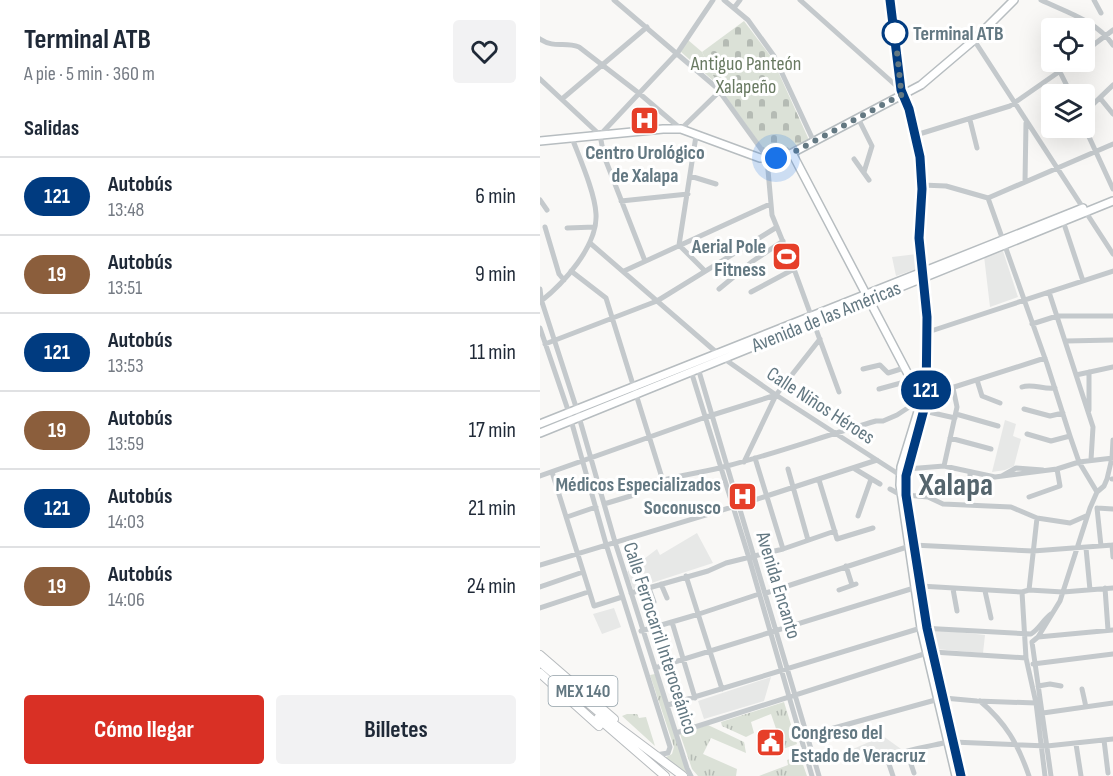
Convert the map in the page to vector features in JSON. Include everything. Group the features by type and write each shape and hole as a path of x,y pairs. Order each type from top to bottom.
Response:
{"highway":[{"name":"MEX 140","path":"540,655 587,694 620,733"},
{"name":"MEX 140","path":"540,662 665,776"},
{"name":"MEX 140","path":"540,668 561,682"},
{"name":"MEX 140","path":"540,673 600,726 620,733 683,776"}],"main road":[{"path":"540,141 681,129 753,157 767,159 792,153 931,78 974,40 1010,1"},
{"path":"902,92 916,135 922,185 919,238 928,332 924,411 907,469 903,495"},
{"path":"792,153 904,368 923,398 900,475 924,628 961,776"},
{"name":"Avenida de las Américas","path":"1003,242 1063,221 1113,196"},
{"name":"Avenida de las Américas","path":"540,433 574,415 634,389 1084,210 1113,201"},
{"name":"Avenida de las Américas","path":"634,389 694,370 721,356"},
{"name":"Avenida de las Américas","path":"541,422 574,415"},
{"path":"951,742 956,776"}],"street":[{"path":"614,0 678,52 720,92 767,159 770,204 777,227 839,392"},
{"path":"600,135 678,52 712,0"},
{"path":"724,0 748,20 774,56 814,142"},
{"path":"734,8 740,0"},
{"path":"800,0 902,92"},
{"path":"890,0 902,92"},
{"path":"1041,0 1092,25 1106,34 1113,45"},
{"path":"1094,0 1101,13"},
{"path":"562,99 647,27"},
{"path":"1095,43 1113,30"},
{"path":"540,39 553,46 574,45 640,94 681,129 720,92"},
{"path":"974,40 1113,254"},
{"path":"916,135 970,120 1015,104 1060,72 1066,84"},
{"path":"540,79 600,135 604,156 645,261"},
{"path":"1095,103 1113,85"},
{"path":"1100,98 1113,114"},
{"path":"858,118 872,146 864,172"},
{"path":"970,120 977,148"},
{"path":"1025,182 1026,121"},
{"path":"679,245 696,136"},
{"path":"542,299 571,271 590,243 595,227 595,206 572,138"},
{"path":"1090,138 1113,189"},
{"path":"922,185 946,186 989,199 1113,144"},
{"path":"854,159 869,180"},
{"path":"690,176 716,184"},
{"path":"621,201 688,194"},
{"path":"989,199 1079,462 1097,492"},
{"path":"540,200 547,210"},
{"path":"624,271 770,204"},
{"path":"1063,221 1083,281"},
{"path":"545,227 559,274 564,280"},
{"path":"567,228 595,227"},
{"path":"545,344 657,301 777,227"},
{"path":"719,289 753,261 783,241"},
{"name":"Calle Niños Héroes","path":"590,243 721,356 776,395 900,475"},
{"path":"679,245 705,271"},
{"path":"752,292 794,268"},
{"path":"928,332 1113,270"},
{"path":"571,271 603,294 663,481"},
{"name":"Calle Ferrocarril Interoceánico","path":"540,289 606,544 670,747 668,753 654,755"},
{"path":"1049,292 1093,427 1091,460"},
{"path":"1032,324 1057,316 1113,316"},
{"name":"Calle Ferrocarril Interoceánico","path":"540,328 590,459 691,776"},
{"path":"744,462 776,395 819,339"},
{"path":"1066,341 1113,339"},
{"path":"632,495 663,481 744,462 876,421 923,398 952,387 1045,358"},
{"path":"863,369 880,365 888,373 904,368"},
{"path":"1076,375 1113,367"},
{"name":"Avenida Encanto","path":"694,370 724,467 733,507 752,557"},
{"path":"1089,372 1089,412"},
{"path":"879,390 912,380"},
{"path":"976,380 982,396 1000,403"},
{"path":"1022,387 1026,385 1046,390 1055,388"},
{"path":"944,466 957,403 952,387"},
{"path":"540,476 709,416 776,395"},
{"path":"1024,409 1050,416 1063,413"},
{"path":"924,411 998,426"},
{"path":"1027,434 1051,441 1070,436"},
{"path":"950,438 990,449"},
{"path":"1051,776 1036,704 1031,664 1032,642 1038,637 1063,592 1086,516 1097,492 1104,486 1107,479 1113,458 1113,440"},
{"path":"755,458 783,549"},
{"path":"907,469 944,466 990,477 1000,477 1016,468 1057,469 1079,462 1113,458"},
{"path":"540,565 855,469 877,460"},
{"name":"Avenida Encanto","path":"724,467 739,505 773,631 781,672 813,776"},
{"path":"788,469 808,540"},
{"path":"855,469 880,484"},
{"path":"1029,497 1059,488 1061,484 1057,469"},
{"path":"970,471 970,482"},
{"path":"552,472 594,606 622,597"},
{"path":"604,504 692,475"},
{"path":"858,516 871,479"},
{"path":"819,480 837,539 873,528"},
{"path":"890,489 903,495 928,497 942,504 1011,507 1037,519 1070,523 1086,516"},
{"path":"567,517 596,507"},
{"path":"1090,508 1113,509"},
{"path":"1097,508 1101,546"},
{"path":"1029,590 1037,519"},
{"path":"631,593 708,571 726,563 835,533"},
{"path":"634,633 910,546 1033,551 1113,545 1113,557"},
{"path":"1086,548 1090,590"},
{"path":"839,590 854,585 846,566"},
{"path":"540,587 583,573"},
{"path":"686,576 722,689"},
{"path":"662,584 667,598"},
{"path":"647,674 683,658 917,587 1022,592 1029,590 1063,592 1113,588"},
{"path":"649,588 654,602"},
{"path":"1038,637 1111,630 1105,588"},
{"path":"953,589 957,611"},
{"path":"985,591 991,618"},
{"path":"540,608 588,592"},
{"path":"1022,592 1026,658 1031,664 1038,686 1043,713 1045,776"},
{"path":"668,705 924,628 1031,634 1051,614"},
{"path":"672,622 695,698"},
{"name":"Avenida Encanto","path":"773,631 789,669 819,776"},
{"path":"676,733 930,652 1026,658"},
{"path":"1031,664 1113,654"},
{"path":"1038,686 1050,684 1061,686"},
{"path":"1082,689 1086,708"},
{"path":"801,737 941,699 1036,704"},
{"path":"980,702 998,716 1017,745 1029,776"},
{"path":"1043,713 1113,703"},
{"path":"893,776 889,759 907,752 951,742 1044,746 1113,739"},
{"path":"1104,740 1108,773"},
{"path":"1076,744 1081,776"},
{"path":"907,752 914,773"}],"shaded area":[{"path":"1002,248 1018,297 990,307 984,256"},
{"path":"917,254 919,268 896,276 892,257"},
{"path":"1005,420 1016,424 1013,436 1021,439 1014,466 992,472"},
{"path":"697,533 713,563 633,589 627,572 657,549 660,555"},
{"path":"614,608 621,627 602,634 593,614"},
{"path":"931,629 985,635 983,653 935,649"},
{"path":"771,677 764,701 704,719 698,701"},
{"path":"883,736 901,749 856,761 853,749"}],"green space":[{"name":"Antiguo Panteón Xalapeño","path":"744,21 772,58 809,140 789,150 767,154 717,84 702,52"},
{"path":"688,40 702,52 717,84 680,51"},
{"path":"655,674 690,775 678,770 664,758 672,754 674,747 650,675"},
{"path":"784,702 797,744 783,749 771,714 751,722 754,733 746,737 722,726 721,722"},
{"path":"637,714 639,718 646,717 655,746 622,716"},
{"path":"708,725 744,742 746,753 711,738 703,754 737,769 736,776 698,776 692,769 680,734"},
{"path":"800,756 807,776 759,776 788,765 787,760"}],"bus line":[{"name":"121","path":"890,0 901,90 909,109 920,157 922,189 919,238 927,301 926,402 906,476 906,495 927,628 961,776"}],"place":[{"name":"Terminal ATB","path":"895,33"},
{"name":"Centro Urológico de Xalapa","path":"645,121"},
{"name":"Aerial Pole Fitness","path":"787,257"},
{"name":"Médicos Especializados Soconusco","path":"742,496"},
{"name":"Congreso del Estado de Veracruz","path":"770,743"}],"district":[{"name":"Xalapa","path":"956,484"}],"route":[{"path":"776,158 792,153 903,94 895,33"}]}
